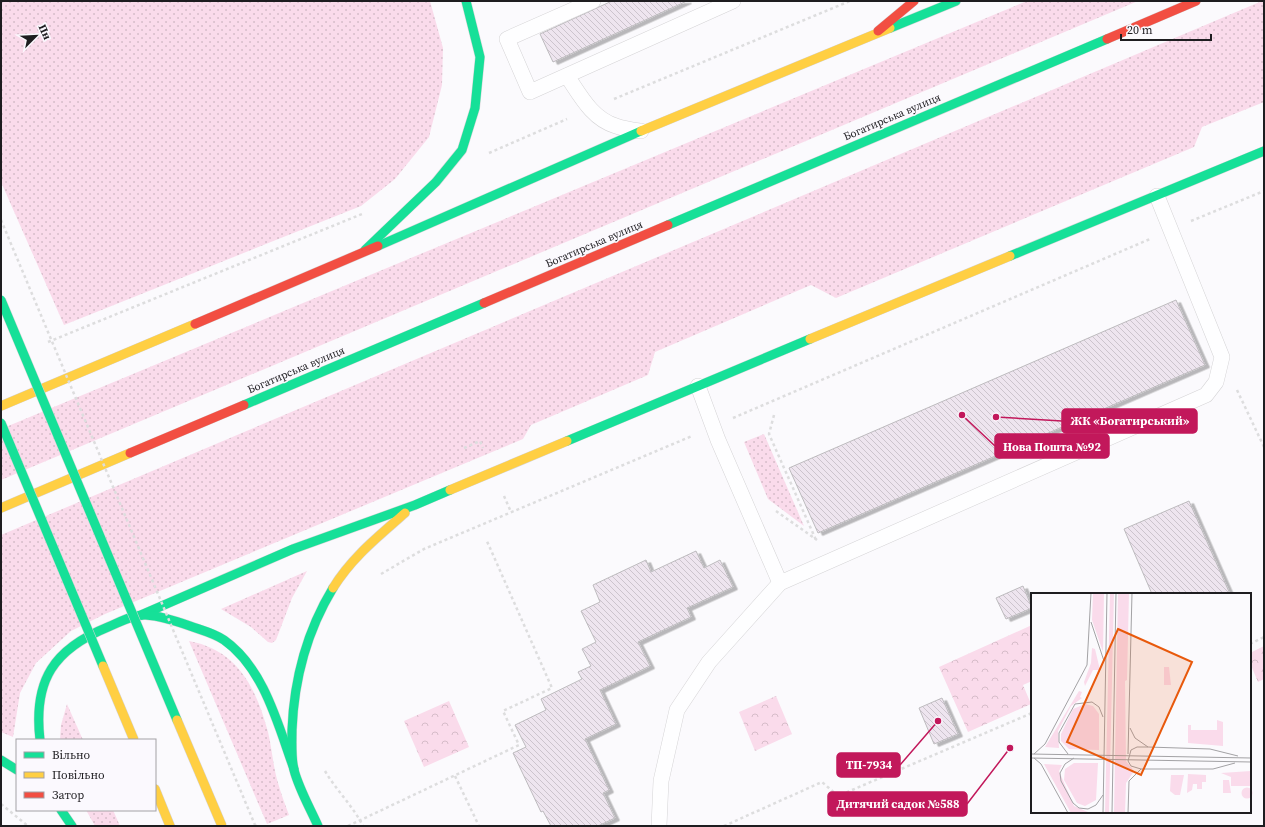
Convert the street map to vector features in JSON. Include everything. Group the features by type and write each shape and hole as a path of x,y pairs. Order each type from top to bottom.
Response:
{"main road":[{"path":"362,253 436,182 462,150 475,108 480,57 466,1"},
{"path":"872,36 914,1"},
{"path":"1,406 362,253 641,131 956,1"},
{"name":"Богатирська вулиця","path":"1,508 1196,1"},
{"path":"40,739 38,727 40,693 54,665 78,641 293,549 415,505 1264,151"},
{"path":"1,300 222,826"},
{"path":"1,423 134,739"},
{"path":"294,769 292,724 295,683 303,652 319,612 339,578 366,547 415,505"},
{"path":"141,615 190,625 223,639 248,664 268,698 294,769 318,826"},
{"path":"1,760 16,769"},
{"path":"156,791 170,826"},
{"path":"63,811 72,826"}],"lane":[{"path":"593,1 507,39 530,92 733,1"},
{"path":"566,76 589,109 615,126 641,131"},
{"path":"659,826 662,781 677,710 709,662 780,583 1206,395 1216,382 1222,357 1157,196"},
{"path":"698,386 718,440 780,583"}],"path":[{"path":"489,153 589,109 850,1"},
{"path":"46,343 363,214"},
{"path":"1,220 256,826"},
{"path":"1222,357 1264,447"},
{"path":"774,415 769,434 817,540"},
{"path":"775,511 817,540"},
{"path":"817,540 824,537"},
{"path":"348,826 519,745 503,711 552,688 486,539"},
{"path":"1251,644 1264,638"},
{"path":"724,826 822,782 838,796 1031,713"},
{"path":"454,776 479,826"},
{"path":"1,804 28,826"}],"green space":[{"path":"1,1 430,1 443,48 442,85 429,137 395,179 361,206 64,325 1,182"},
{"path":"1027,1 1138,1 1,480 1,429"},
{"path":"1264,1 1264,102 1202,127 1194,147 836,298 811,285 655,352 648,375 531,425 523,439 105,614 71,631 36,663 20,693 13,737 1,732 1,535"},
{"path":"764,434 804,526 768,499 744,442"},
{"path":"307,571 292,598 276,640 272,643 268,642 251,627 221,609"},
{"path":"1031,625 1031,681 1023,685 1031,704 968,732 939,667"},
{"path":"189,641 206,646 220,653 232,662 242,673 250,686 257,700 268,732 276,777 289,815 267,824"},
{"path":"1264,646 1264,679 1258,682 1251,665 1251,652"},
{"path":"776,696 792,734 755,751 739,712"},
{"path":"449,701 469,747 424,767 404,721"},
{"path":"67,704 83,739 60,739 61,725"},
{"path":"87,811 113,811 120,826 95,826"}],"building":[{"path":"612,1 687,1 553,62 540,34"},
{"path":"1176,300 1205,365 818,533 789,468"},
{"path":"1189,501 1230,593 1152,593 1124,529"},
{"path":"696,551 704,568 720,560 733,587 687,608 691,617 638,642 650,666 600,690 616,724 585,739 609,790 603,793 615,818 598,826 551,826 543,811 541,812 513,753 526,747 515,725 546,710 541,699 582,679 578,672 591,666 582,649 596,642 581,611 600,602 593,585 646,560 651,572"},
{"path":"1023,586 1031,608 1006,619 996,598"},
{"path":"942,698 958,734 934,744 919,708"}],"traffic: fast":[{"path":"365,250 436,182 462,150 475,108 480,57 466,1"},
{"path":"890,28 956,1"},
{"path":"668,225 1107,39"},
{"path":"378,246 641,131"},
{"path":"1010,256 1264,151"},
{"path":"1,300 177,720"},
{"path":"244,405 484,303"},
{"path":"567,441 810,339"},
{"path":"1,423 103,666"},
{"path":"141,615 293,549 415,505 450,490"},
{"path":"318,826 294,770 292,755 293,711 299,674 309,638 333,588"},
{"path":"40,739 40,700 44,684 51,669 61,657 89,636 108,627 137,616 152,616 174,621 212,634 224,640 238,652 250,666 268,698 294,769"},
{"path":"1,760 16,769"},
{"path":"62,811 72,826"}],"traffic: slow":[{"path":"641,131 890,28"},
{"path":"810,339 1010,256"},
{"path":"1,406 195,324"},
{"path":"450,490 567,441"},
{"path":"1,508 130,453"},
{"path":"333,588 357,557 405,513"},
{"path":"103,666 134,739"},
{"path":"177,720 222,826"},
{"path":"156,791 170,826"}],"traffic: jam":[{"path":"878,31 914,1"},
{"path":"1107,39 1196,1"},
{"path":"484,303 668,225"},
{"path":"195,324 378,246"},
{"path":"130,453 244,405"}],"place":[{"name":"Нова Пошта №92","path":"962,415"},
{"name":"ЖК «Богатирський»","path":"996,417"},
{"name":"ТП-7934","path":"938,721"},
{"name":"Дитячий садок №588","path":"1010,748"}]}
